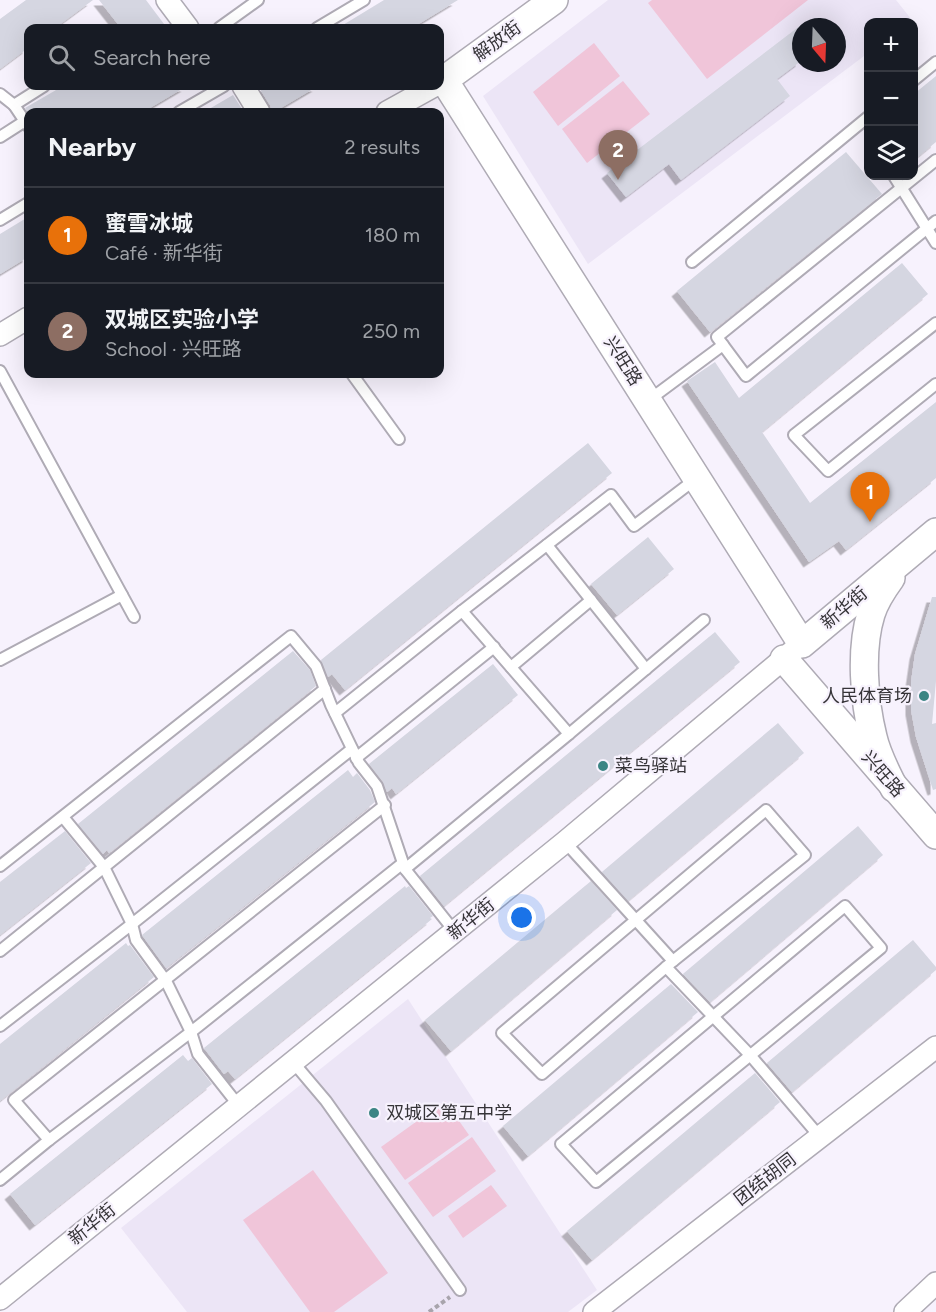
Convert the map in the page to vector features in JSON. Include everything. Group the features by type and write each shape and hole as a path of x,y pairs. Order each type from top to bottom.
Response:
{"street":[{"path":"167,0 185,24"},
{"name":"解放街","path":"444,78 554,0"},
{"path":"245,90 257,108"},
{"name":"解放街","path":"394,108 425,90"},
{"name":"兴旺路","path":"444,90 698,478 793,651 894,788 936,835"},
{"path":"0,335 24,320"},
{"name":"新华街","path":"3,1290 239,1106 455,932 936,532"},
{"path":"894,788 873,736 864,670 871,614 881,592 908,555"},
{"name":"团结胡同","path":"594,1312 936,1047"},
{"path":"905,1312 936,1283"}],"lane":[{"path":"225,24 258,0"},
{"path":"324,24 363,0"},
{"path":"918,77 936,62"},
{"path":"14,105 38,90"},
{"path":"186,108 217,90"},
{"path":"0,94 14,105 24,119"},
{"path":"692,262 864,121"},
{"path":"0,137 24,125"},
{"path":"936,159 717,337 746,376 936,221"},
{"path":"897,180 936,243"},
{"path":"0,220 24,205"},
{"path":"936,323 794,435 828,471 936,384"},
{"path":"648,401 723,345"},
{"path":"0,371 134,617"},
{"path":"355,378 399,439"},
{"path":"335,713 611,495 634,526 698,478"},
{"path":"547,545 646,669"},
{"path":"0,660 122,595"},
{"path":"511,667 591,600"},
{"path":"462,611 569,734"},
{"path":"0,1180 404,866 569,734 704,620"},
{"path":"0,866 291,636 316,666 354,753 377,786 385,804 404,866 455,932"},
{"path":"0,1026 494,647"},
{"path":"0,951 326,689"},
{"path":"49,1140 14,1100 385,804"},
{"path":"766,810 805,855 670,964 542,1074 502,1033 766,810"},
{"path":"63,817 104,867 132,924 136,940 166,981 191,1032 198,1054 239,1106"},
{"path":"565,842 636,920 713,1016 750,1055 820,1137"},
{"path":"845,906 881,948 750,1055 596,1182 561,1144 845,906"},
{"path":"293,1062 326,1101 460,1290"}],"path":[{"path":"429,1312 460,1290"}],"shaded area":[{"path":"608,0 896,0 910,18 864,18 864,56 846,70 846,18 792,18 792,72 843,72 588,264 483,96"},
{"path":"652,0 808,0 707,79 648,3"},
{"path":"594,43 620,76 558,126 533,92"},
{"path":"623,81 650,114 587,163 562,129"},
{"name":"双城区第五中学","path":"408,999 597,1290 568,1312 187,1312 121,1228"},
{"path":"445,1101 469,1135 405,1180 381,1147"},
{"path":"472,1137 496,1171 433,1217 408,1183"},
{"path":"313,1170 388,1273 334,1312 310,1312 243,1220"},
{"path":"491,1185 507,1206 463,1238 448,1216"}],"building":[{"path":"26,0 93,0 60,24 24,24 24,51 0,69 0,19"},
{"path":"99,0 146,0 164,24 118,24"},
{"path":"384,0 458,0 419,24 345,24"},
{"path":"792,32 792,68 777,79 790,96 681,180 669,164 626,197 607,173"},
{"path":"936,76 936,142 918,157 918,126 918,91"},
{"path":"56,90 180,90 150,108 25,108"},
{"path":"261,90 311,90 281,108 271,108"},
{"path":"233,95 241,108 211,108"},
{"path":"846,152 864,173 864,180 870,180 882,194 710,332 677,291"},
{"path":"24,219 24,259 0,274 0,234"},
{"path":"902,263 928,294 762,432 810,503 936,402 936,478 846,550 839,541 809,562 687,381 715,362 739,398"},
{"path":"588,443 612,473 345,690 332,674 328,677 321,660"},
{"path":"648,537 674,569 617,615 591,584"},
{"name":"人民体育场","path":"932,597 936,597 936,681 932,724 936,723 936,789 933,790 916,737 911,710 911,682 915,654"},
{"path":"715,632 740,662 444,906 420,876"},
{"path":"293,651 310,670 316,686 109,853 107,850 103,854 78,824"},
{"path":"493,664 518,695 396,794 392,788 387,792 383,782 369,764"},
{"path":"778,723 804,753 628,901 602,872"},
{"path":"348,770 353,777 357,773 370,790 375,802 166,968 142,935"},
{"path":"858,826 883,855 710,1002 683,974"},
{"path":"65,831 91,863 0,935 0,882"},
{"path":"591,881 617,910 451,1051 425,1020"},
{"path":"405,886 406,888 409,886 433,916 430,918 432,919 235,1079 228,1071 224,1074 204,1048"},
{"path":"913,940 936,967 936,970 792,1092 767,1063"},
{"path":"126,943 130,945 154,977 0,1101 0,1044"},
{"path":"671,984 698,1012 528,1156 503,1126"},
{"path":"183,1055 188,1061 192,1058 212,1084 35,1225 10,1194"},
{"path":"755,1073 780,1102 592,1260 567,1231"}],"place":[{"name":"双城区实验小学","path":"618,180"},
{"name":"蜜雪冰城","path":"870,522"},
{"name":"人民体育场","path":"924,696"},
{"name":"菜鸟驿站","path":"603,766"},
{"name":"双城区第五中学","path":"374,1113"}]}
